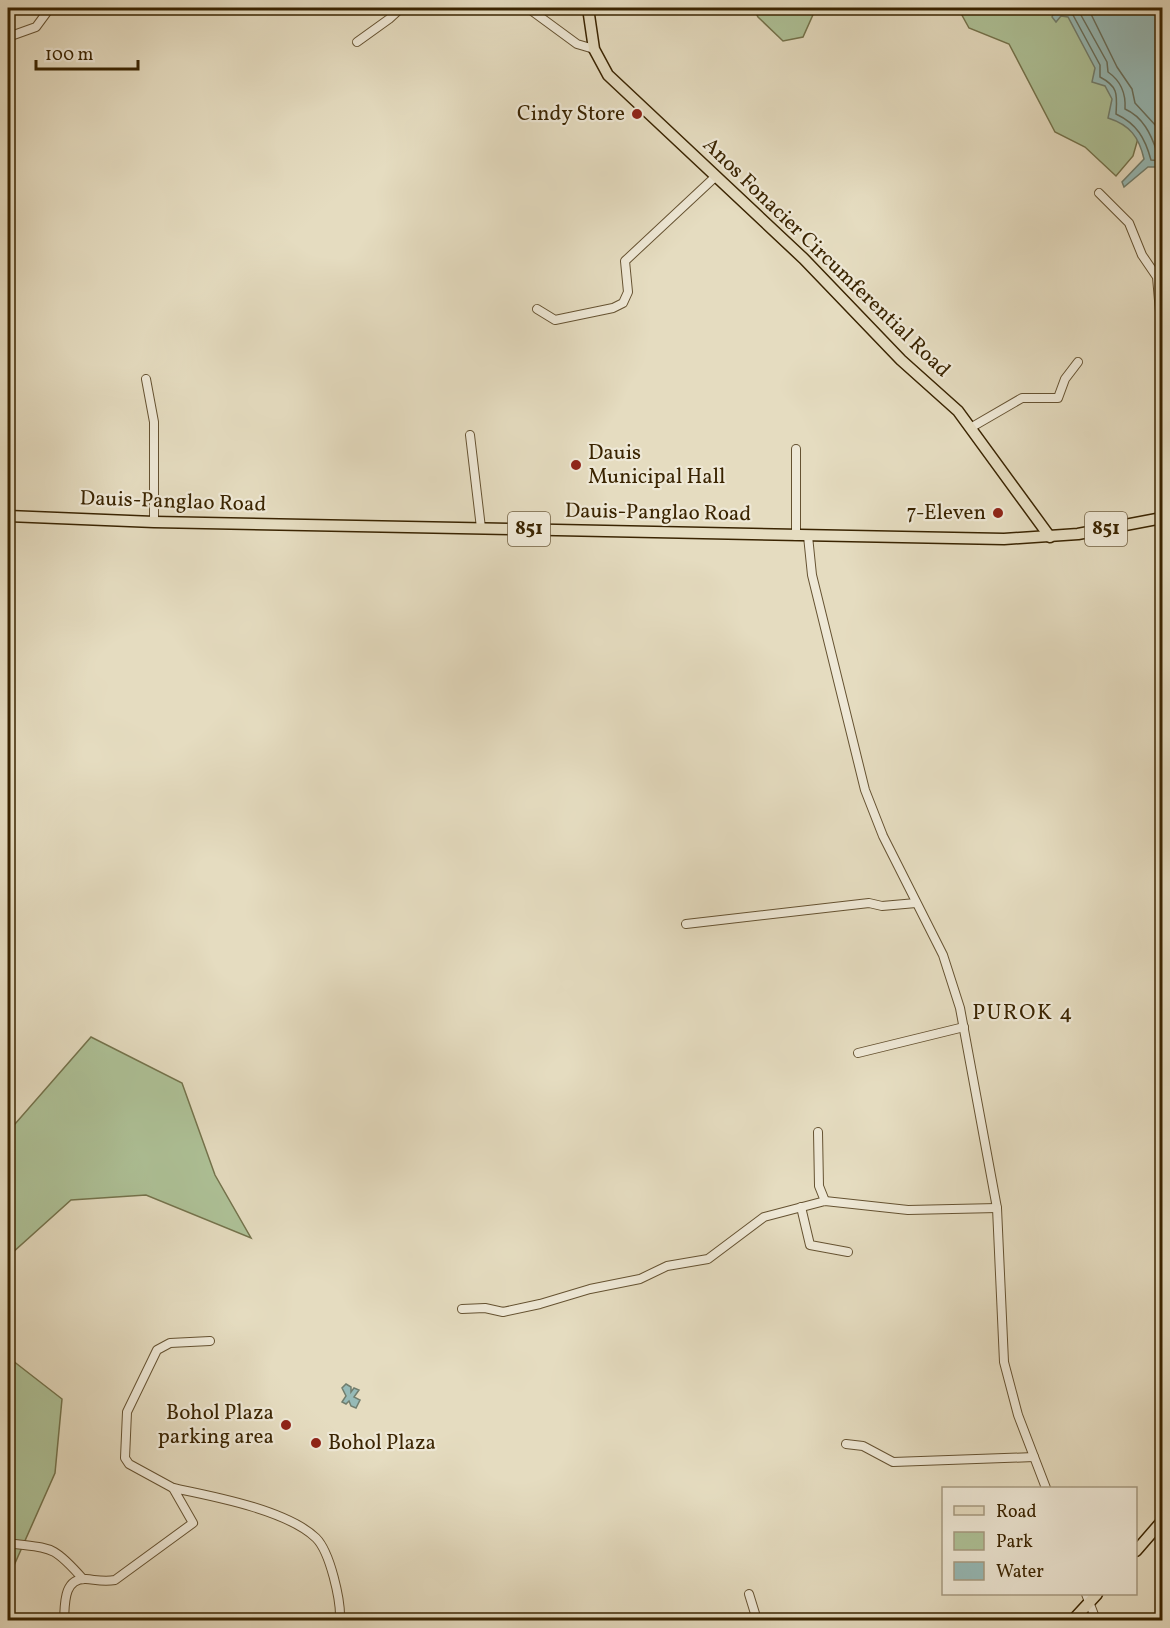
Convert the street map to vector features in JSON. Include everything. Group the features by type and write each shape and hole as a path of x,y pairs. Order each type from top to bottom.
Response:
{"main road":[{"name":"Anos Fonacier Circumferential Road","path":"588,8 594,49 608,75 626,95 804,259 901,360 972,427 1050,537"},
{"name":"Dauis-Panglao Road","path":"8,516 154,522 1004,539 1050,537 1162,518"},
{"path":"1137,1550 1162,1521"},
{"path":"1073,1620 1091,1596"}],"street":[{"path":"8,37 36,27 50,8"},
{"path":"357,42 390,19 401,8"},
{"path":"528,8 577,44 594,49"},
{"path":"537,309 555,320 623,303 628,292 625,261 715,177"},
{"path":"1099,192 1129,222 1142,255 1157,277 1162,335"},
{"path":"972,427 1022,398 1058,398 1065,379 1078,362"},
{"path":"146,379 154,422 154,522"},
{"path":"470,435 481,528"},
{"path":"796,449 796,536"},
{"path":"808,536 812,575 865,790 883,836 943,955 964,1027 997,1208 1004,1362 1018,1415 1046,1487"},
{"path":"686,924 869,903 882,906 916,903"},
{"path":"858,1053 964,1027"},
{"path":"818,1132 819,1186 825,1201"},
{"path":"462,1309 485,1308 502,1312 540,1304 590,1289 640,1279 668,1266 708,1259 764,1217 825,1201 908,1210 997,1208"},
{"path":"801,1207 810,1245 848,1252"},
{"path":"210,1341 170,1343 157,1350 127,1412 125,1458 129,1464 173,1488 271,1512 315,1537 325,1550 340,1609 340,1620"},
{"path":"846,1444 863,1446 893,1462 1034,1456"},
{"path":"8,1543 51,1549 60,1553 83,1579 105,1582 115,1580 194,1523 173,1488"},
{"path":"64,1620 66,1592 83,1579"},
{"path":"750,1594 757,1620"},
{"path":"1091,1596 1096,1620"}],"green space":[{"path":"753,8 816,8 803,37 783,41 758,17"},
{"path":"958,8 1069,8 1141,128 1133,156 1116,176 1085,147 1055,132 1009,44 969,28"},
{"path":"91,1037 182,1083 215,1175 251,1238 146,1195 71,1200 11,1254 8,1261 8,1132"},
{"path":"8,1357 62,1399 55,1473 8,1579"}],"water":[{"path":"1056,8 1162,8 1162,167 1148,167 1124,187 1122,182 1144,159 1139,144 1128,128 1108,118 1112,99 1105,86 1092,82 1095,68 1068,17 1061,16 1056,22 1052,17"},
{"path":"346,1384 351,1387 351,1392 354,1388 359,1390 354,1397 360,1400 356,1408 351,1406 349,1401 346,1404 342,1402 346,1396 342,1388"}],"place":[{"name":"Cindy Store","path":"637,114"},
{"name":"Dauis Municipal Hall","path":"576,465"},
{"name":"7-Eleven","path":"998,513"},
{"name":"Bohol Plaza parking area","path":"286,1425"},
{"name":"Bohol Plaza","path":"316,1443"}],"district":[{"name":"PUROK 4","path":"1023,1013"}]}
